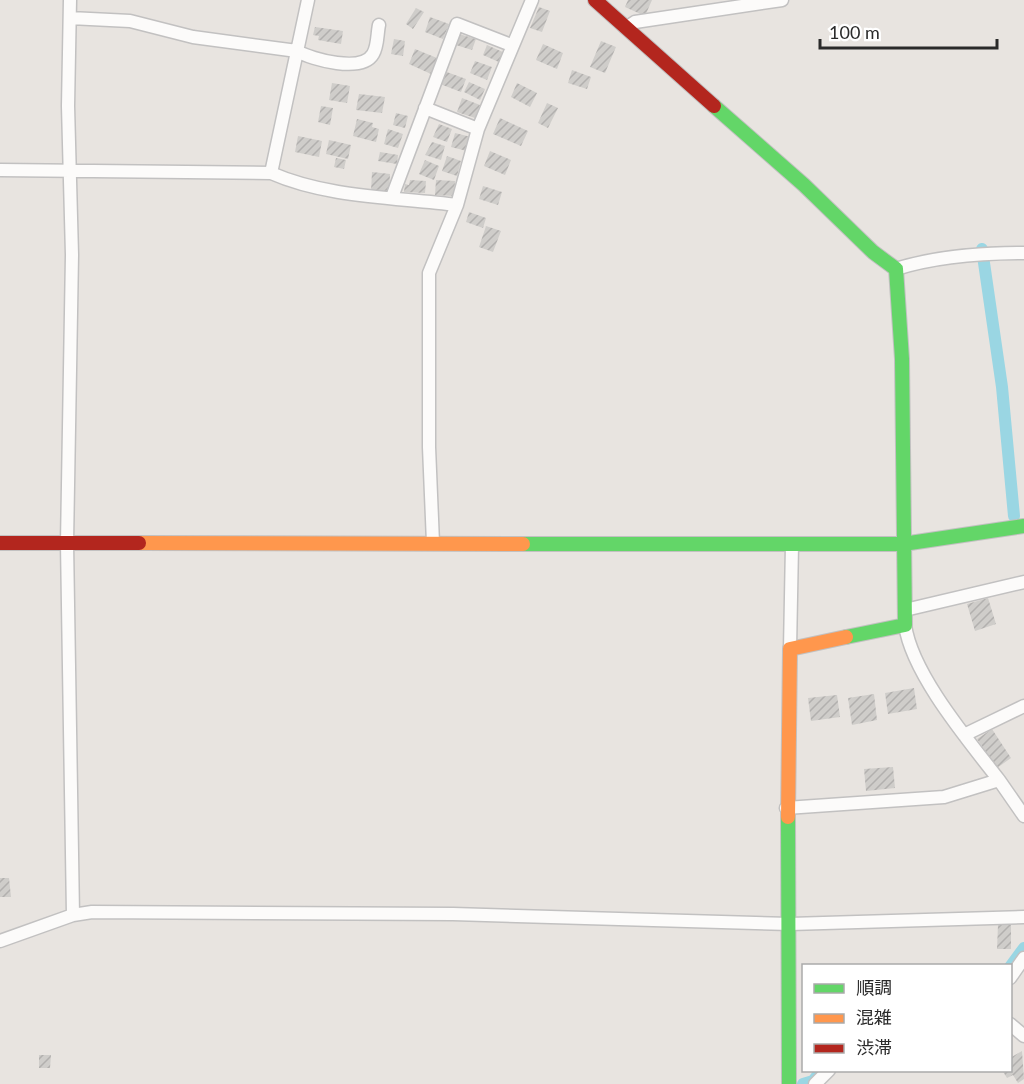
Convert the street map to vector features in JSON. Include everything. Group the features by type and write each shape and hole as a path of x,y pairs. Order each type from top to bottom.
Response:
{"street":[{"path":"70,0 69,170 72,255 68,543 73,915"},
{"path":"271,173 308,0"},
{"path":"433,543 429,447 429,273 457,205 478,129 511,45 532,0"},
{"path":"595,0 804,185 873,252 896,269 902,359 903,544 905,625 908,645 964,735 1024,816"},
{"path":"626,28 635,22 782,0"},
{"path":"70,18 130,21 193,37 297,51 311,58 356,64 368,61 375,52 379,25"},
{"path":"392,197 458,24 511,45"},
{"path":"425,108 478,129"},
{"path":"0,170 271,173 296,184 322,189 457,205"},
{"path":"896,269 920,261 980,255 1024,254"},
{"path":"0,543 903,544 1024,526"},
{"path":"789,1083 790,924 786,808 792,545"},
{"path":"905,610 1024,582"},
{"path":"790,649 905,625"},
{"path":"964,735 1024,706"},
{"path":"786,808 944,797 999,780"},
{"path":"0,941 73,915 137,911 441,914 790,924 1024,917"},
{"path":"1012,976 1024,958"},
{"path":"1012,1025 1024,1036"},
{"path":"815,1084 829,1072"}],"building":[{"path":"628,0 652,0 645,16 625,7"},
{"path":"539,7 550,11 542,32 530,28"},
{"path":"416,8 424,12 413,29 406,24"},
{"path":"430,17 449,24 443,39 425,32"},
{"path":"315,27 343,31 341,44 318,40 319,36 313,35"},
{"path":"459,34 476,39 472,50 456,45"},
{"path":"394,39 405,41 403,56 391,54"},
{"path":"601,41 616,47 605,73 590,67"},
{"path":"543,44 563,53 557,69 536,60"},
{"path":"487,45 505,53 501,63 483,55"},
{"path":"415,49 437,58 431,74 409,64"},
{"path":"475,61 492,67 487,80 470,73"},
{"path":"572,70 591,77 587,89 568,83"},
{"path":"444,71 466,79 461,92 440,84"},
{"path":"469,82 485,89 480,100 464,92"},
{"path":"332,83 350,86 347,103 329,100"},
{"path":"517,83 537,93 530,107 511,97"},
{"path":"359,94 385,97 382,113 356,110"},
{"path":"462,98 480,105 475,118 457,112"},
{"path":"547,103 558,108 548,128 538,123"},
{"path":"321,106 333,108 330,125 318,122"},
{"path":"396,113 408,116 405,128 393,125"},
{"path":"500,118 528,131 521,146 493,134"},
{"path":"357,119 373,123 372,127 379,129 376,142 353,136"},
{"path":"439,124 452,129 447,142 433,137"},
{"path":"388,129 403,134 398,148 384,144"},
{"path":"455,133 471,137 467,151 451,147"},
{"path":"298,136 322,141 319,157 295,152"},
{"path":"329,140 351,145 348,159 326,154"},
{"path":"432,142 445,146 441,160 425,155"},
{"path":"490,151 511,160 505,175 484,166"},
{"path":"380,152 398,155 397,164 378,161"},
{"path":"447,156 461,161 457,176 442,171"},
{"path":"336,158 346,160 344,169 334,167"},
{"path":"425,160 439,166 434,180 419,174"},
{"path":"372,172 390,174 389,192 371,191"},
{"path":"410,180 426,181 425,193 404,192 405,184 409,185"},
{"path":"436,180 455,181 454,196 435,195"},
{"path":"483,186 502,192 498,205 479,199"},
{"path":"469,212 486,218 483,228 466,222"},
{"path":"486,226 501,231 493,252 479,247"},
{"path":"988,598 996,624 975,631 967,604"},
{"path":"914,688 917,709 888,714 885,693"},
{"path":"874,694 877,720 852,725 848,698"},
{"path":"837,695 840,717 811,721 808,698"},
{"path":"992,729 1011,758 997,768 977,739"},
{"path":"893,767 895,788 866,791 864,769"},
{"path":"0,878 9,878 11,897 0,897"},
{"path":"998,925 1011,925 1011,949 997,949"},
{"path":"1022,1051 1024,1079 1018,1083 1013,1075 1007,1078 1003,1072 1012,1072 1012,1057"},
{"path":"39,1055 51,1055 50,1068 39,1068"}],"waterway":[{"path":"982,249 1002,387 1014,516"},
{"path":"1012,964 1024,948"},
{"path":"803,1084 813,1081 820,1072"}],"traffic: fast":[{"path":"714,106 804,185 873,252 896,269 902,359 905,625 846,637"},
{"path":"523,544 903,544 1024,526"},
{"path":"788,817 789,1084"}],"traffic: slow":[{"path":"139,543 523,544"},
{"path":"788,817 790,649 846,637"}],"traffic: jam":[{"path":"595,0 714,106"},
{"path":"0,543 139,543"}]}
